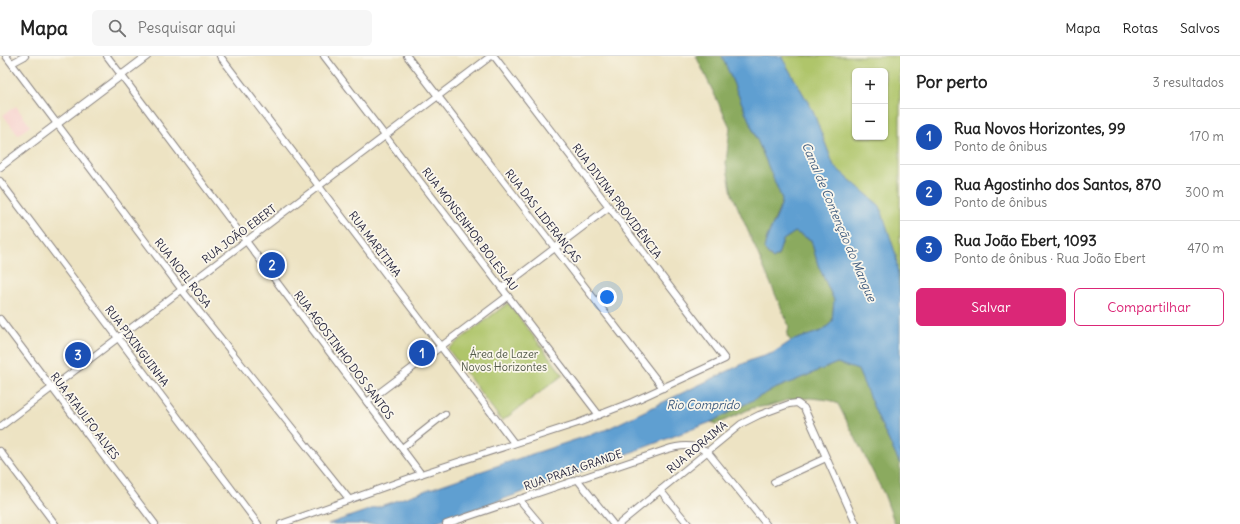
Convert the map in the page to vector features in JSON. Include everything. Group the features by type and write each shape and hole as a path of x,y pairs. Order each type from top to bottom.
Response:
{"street":[{"name":"RUA NOEL ROSA","path":"6,56 182,290 348,499"},
{"path":"12,63 25,56"},
{"name":"RUA AGOSTINHO DOS SANTOS","path":"107,56 421,474"},
{"path":"0,167 147,56"},
{"name":"RUA MARÍTIMA","path":"220,56 514,443"},
{"name":"RUA MONSENHOR BOLESLAU","path":"324,56 599,415"},
{"name":"RUA DAS LIDERANÇAS","path":"407,56 663,388"},
{"name":"RUA JOÃO EBERT","path":"0,427 490,56"},
{"name":"RUA DIVINA PROVIDÊNCIA","path":"494,56 725,359 663,388"},
{"name":"RUA PIXINGUINHA","path":"0,180 258,524"},
{"path":"502,288 609,206"},
{"path":"367,402 508,296"},
{"name":"RUA ATAULFO ALVES","path":"0,319 155,524"},
{"path":"281,524 421,474 514,443 556,431 621,407 663,388"},
{"name":"RUA RORAIMA","path":"619,524 733,429 748,420 789,404 797,403 804,408 826,458"},
{"path":"402,448 445,414"},
{"name":"RUA PRAIA GRANDE","path":"446,524 459,522 577,479 676,446 692,446 707,451"},
{"path":"0,451 55,524"},
{"path":"707,451 766,524"},
{"path":"774,482 826,458 856,524"},
{"path":"577,479 613,524"},
{"path":"660,490 688,524"},
{"path":"520,499 540,524"}],"shaded area":[{"path":"16,106 30,126 18,135 3,115"}],"green space":[{"path":"696,56 722,56 782,199 781,205 766,240 766,253 773,259 778,256 783,240 795,232 811,240 818,265 834,300 832,322 822,331 791,341 787,336 789,326 732,194 726,163 730,127"},
{"path":"781,56 900,56 900,297 880,206 834,166 812,109"},
{"name":"Área de Lazer Novos Horizontes","path":"508,303 563,375 502,421 448,349"},
{"path":"837,363 858,369 880,422 900,464 900,524 895,524 884,494 838,404 829,400 810,398 788,400 768,406 752,408 717,424 711,422 772,390"}],"water":[{"path":"722,56 781,56 812,109 834,166 880,206 896,255 900,297 900,464 858,370 837,363 772,390 711,422 572,475 432,524 328,524 605,430 751,360 773,353 791,341 822,331 832,322 834,300 818,265 811,240 795,232 783,240 778,255 773,259 764,249 779,212 782,199"}],"place":[{"name":"Rua Agostinho dos Santos, 870","path":"272,265"},
{"name":"Rua Novos Horizontes, 99","path":"422,353"},
{"name":"Rua João Ebert, 1093","path":"78,355"}],"water label":[{"name":"Canal de Contenção do Mangue","path":"839,222"},
{"name":"Rio Comprido","path":"703,405"}]}
